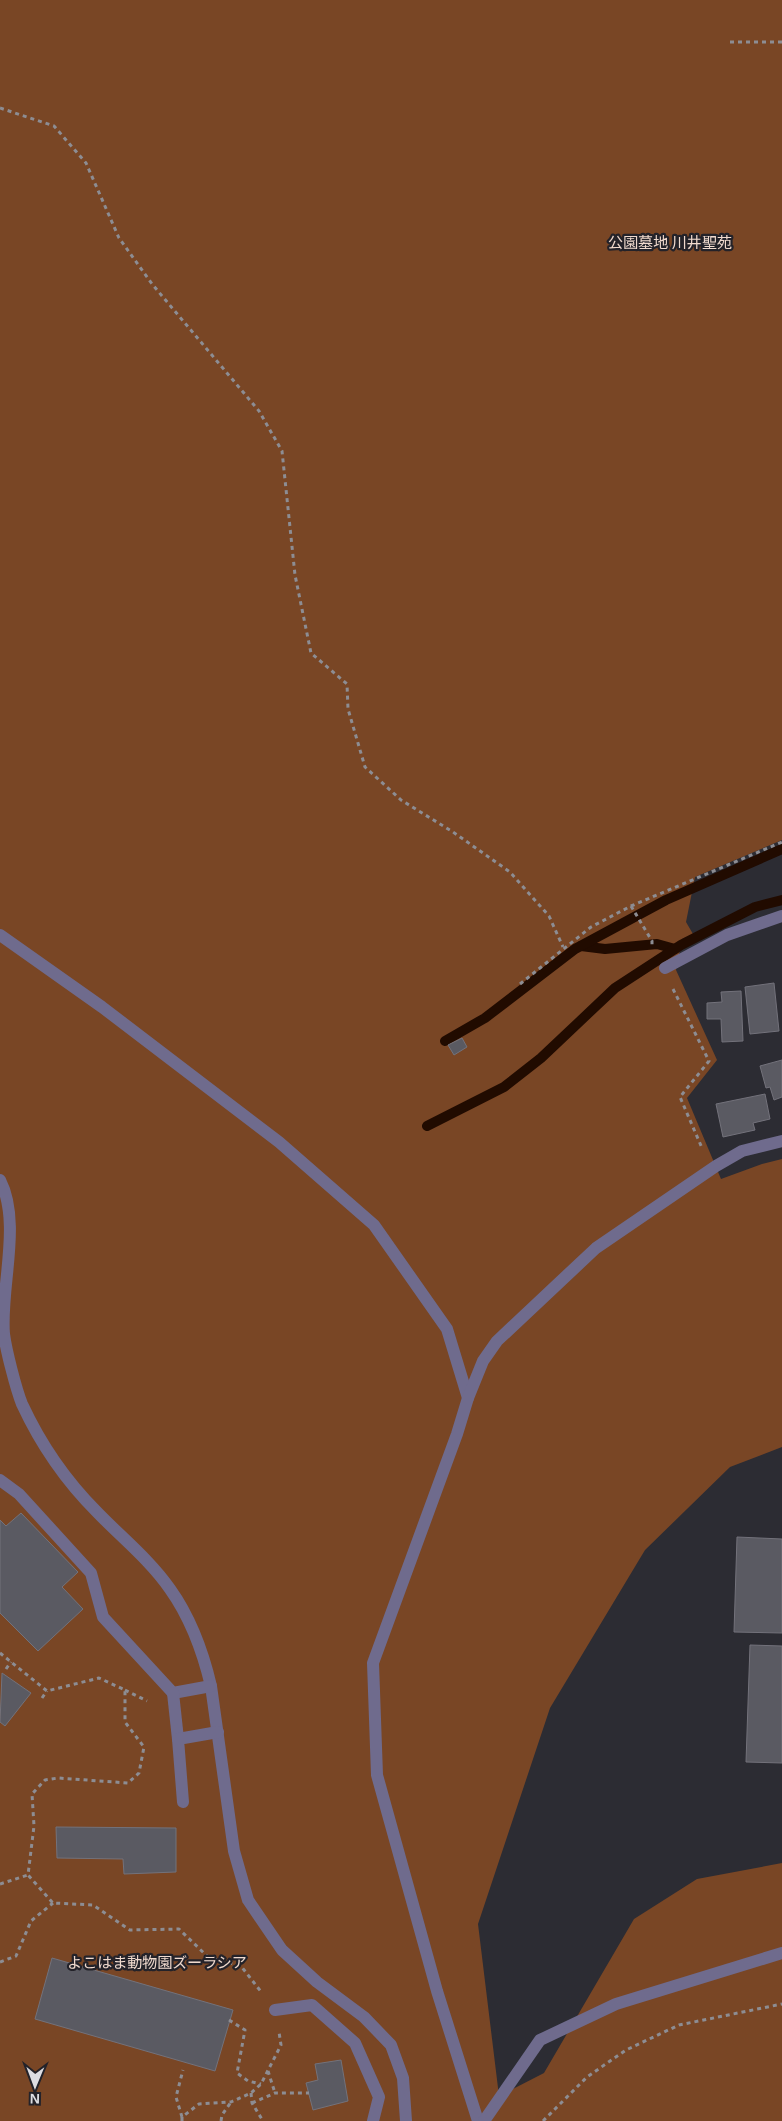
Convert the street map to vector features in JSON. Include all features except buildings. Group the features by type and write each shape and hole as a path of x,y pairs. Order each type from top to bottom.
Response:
{"street":[{"path":"665,968 727,935 782,916"},
{"path":"0,935 102,1007 279,1142 374,1225 448,1329 468,1398"},
{"path":"478,2121 437,1991 377,1775 373,1663 457,1434 468,1398 483,1361 497,1341 596,1248 711,1169 742,1151 782,1141"},
{"path":"0,1180 5,1190 9,1232 4,1334 21,1401 42,1444 63,1475 170,1588 190,1624 206,1662 218,1732 234,1851 248,1900 282,1950 316,1982 364,2017 391,2045 403,2078 406,2121"},
{"path":"0,1480 19,1494 91,1574 103,1617 174,1693 183,1802"},
{"path":"174,1693 211,1686"},
{"path":"178,1739 218,1732"},
{"path":"484,2121 540,2040 616,2004 782,1953"},
{"path":"275,2010 312,2005 355,2044 379,2097 373,2121"}],"path":[{"path":"730,42 782,42"},
{"path":"0,108 54,126 86,163 119,238 152,284 259,411 282,451 295,575 311,653 347,684 348,710 365,767 401,800 453,832 510,872 549,916 563,947"},
{"path":"520,984 591,926 631,906 782,842"},
{"path":"631,906 652,941 652,948"},
{"path":"670,983 709,1061 680,1097 711,1169"},
{"path":"0,1653 47,1692"},
{"path":"6,1669 11,1662"},
{"path":"42,1698 47,1692 99,1678 153,1704"},
{"path":"53,1903 28,1875 34,1826 32,1794 44,1780 58,1778 128,1783 139,1773 144,1747 125,1722 125,1690"},
{"path":"144,1747 151,1745"},
{"path":"0,1884 28,1875"},
{"path":"0,1962 16,1956 31,1921 53,1903 93,1904 130,1930 179,1929 208,1957 241,1966 275,2010 281,2045 261,2084 251,2093 231,2102 199,2104 182,2119 176,2097 183,2070"},
{"path":"543,2121 587,2077 626,2050 679,2025 782,2004"},
{"path":"229,2020 244,2030 237,2073 248,2081 261,2084"},
{"path":"268,2070 275,2093"},
{"path":"251,2093 252,2104 263,2121"},
{"path":"252,2104 275,2093 309,2093"},
{"path":"221,2121 222,2115 231,2102"}],"green space":[{"path":"0,0 782,0 782,840 695,877 686,922 693,934 682,939 676,970 717,1060 687,1098 721,1179 782,1159 782,1447 730,1467 645,1550 550,1708 478,1924 499,2096 544,2073 634,1919 697,1879 782,1863 782,2121 0,2121"}],"waterway":[{"path":"445,1041 485,1018 575,949 666,900 782,849"},
{"path":"427,1126 504,1087 541,1058 615,988 681,945 755,907 782,900"},
{"path":"581,946 605,949 657,944 675,949"}],"park label":[{"name":"公園墓地 川井聖苑","path":"670,243"},
{"name":"よこはま動物園ズーラシア","path":"157,1963"}]}
